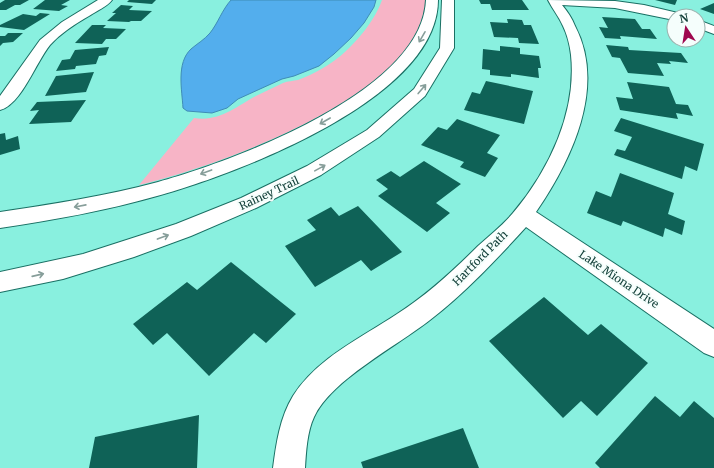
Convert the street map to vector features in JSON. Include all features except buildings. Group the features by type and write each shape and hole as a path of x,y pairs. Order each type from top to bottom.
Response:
{"street":[{"path":"0,105 15,89 46,42 55,33 106,0"},
{"path":"0,220 107,201 157,189 278,145 312,128 358,100 389,76 404,62 427,28 432,10 432,0"},
{"name":"Rainey Trail","path":"0,282 81,264 201,223 274,192 328,164 398,114 434,73 445,52 451,28 448,0"},
{"path":"554,0 607,2 666,14"},
{"name":"Hartford Path","path":"289,468 296,432 303,407 318,387 335,371 388,336 450,288 524,215 558,159 574,119 578,102 580,71 577,48 566,20 554,0"},
{"name":"Lake Miona Drive","path":"524,215 714,344"}],"shaded area":[{"path":"382,0 426,0 422,18 407,48 379,77 343,103 301,126 212,163 139,185 194,118 212,118 228,112 283,83 304,78 332,63 350,48 366,29 373,19"}],"water":[{"path":"231,0 376,0 374,7 364,23 351,38 319,66 282,79 238,99 227,108 212,113 187,111 183,108 181,77 183,62 191,49 210,33"}]}
